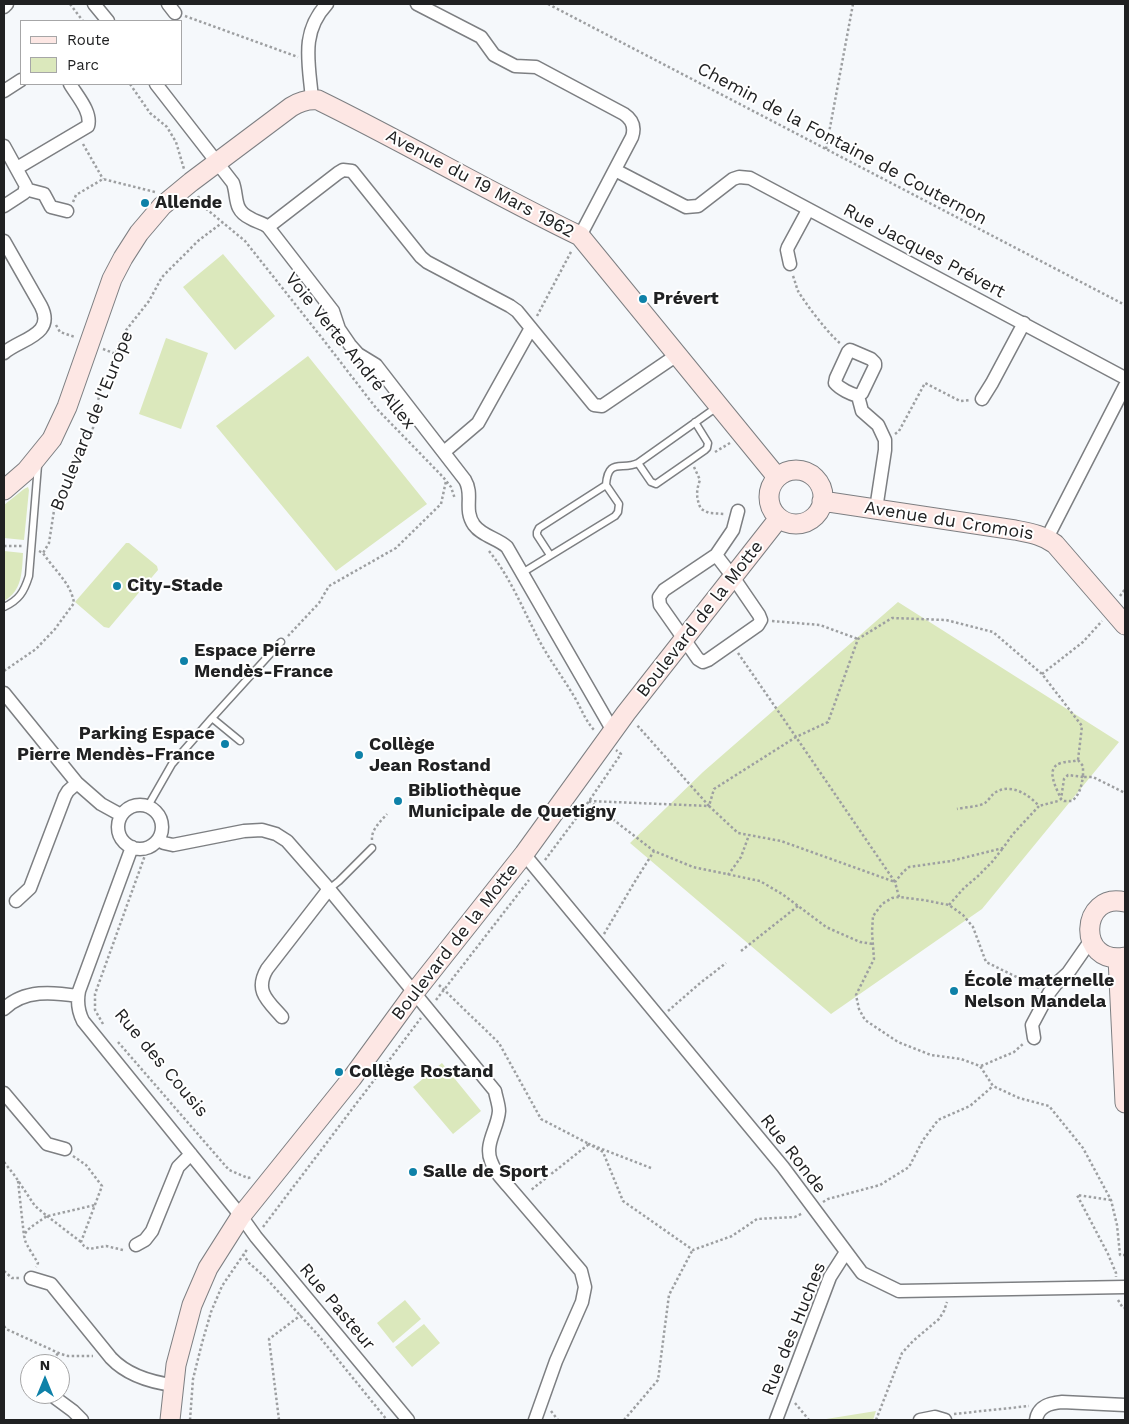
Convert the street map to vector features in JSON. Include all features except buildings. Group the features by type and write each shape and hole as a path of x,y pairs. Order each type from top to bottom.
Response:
{"street":[{"path":"4,7 7,4"},
{"path":"94,4 107,20"},
{"path":"218,163 290,107 303,101 312,100 309,40 318,14 328,4"},
{"path":"417,4 482,37 494,55 515,66 536,67 628,117 633,125 632,137 580,236"},
{"path":"4,90 20,81"},
{"path":"17,168 88,126 89,120 86,111 71,85"},
{"path":"157,85 233,183 236,202 240,209 249,218 268,227 333,312 340,329 350,345 358,354 376,365 468,485 468,512 475,526 486,535 505,545 610,737"},
{"name":"Avenue du 19 Mars 1962","path":"312,100 318,100 365,123 580,236 777,477"},
{"path":"4,146 25,182 25,189 21,195 4,206"},
{"name":"Boulevard de l'Europe","path":"4,490 22,475 52,439 67,406 112,279 139,233 162,206 218,163"},
{"path":"268,227 338,173 343,170 352,171 421,257 517,311 591,402 598,406 605,404 677,355"},
{"name":"Rue Jacques Prévert","path":"615,170 686,207 698,206 733,179 750,178 1125,378"},
{"path":"25,189 44,194 52,207 67,211"},
{"path":"790,264 788,247 808,210"},
{"path":"4,241 41,306 45,318 44,325 40,331 4,353"},
{"path":"982,399 1024,323"},
{"path":"444,452 478,424 531,328"},
{"path":"850,350 871,359 875,363 862,392 858,396 838,386 835,382 850,350"},
{"path":"1047,538 1125,386"},
{"path":"858,396 862,411 878,425 885,440 876,509"},
{"path":"800,470 816,478 821,486 822,501 820,510 814,517 800,524 792,524 778,518 772,510 768,494 777,477 782,473 800,470"},
{"name":"Avenue du Cromois","path":"822,501 1034,533 1047,538 1055,544 1125,625"},
{"path":"716,555 761,620 758,625 706,662 702,662 660,605 659,597 664,590 716,555 733,530 734,514"},
{"name":"Boulevard de la Motte","path":"170,1420 180,1344 192,1305 208,1268 241,1216 352,1078 414,993 524,854 626,713 778,518"},
{"path":"4,693 77,783 101,804 121,815"},
{"path":"16,900 30,888 65,796 77,783"},
{"path":"136,805 148,806 157,812 161,819 163,827 161,834 153,843 139,849 132,847 121,839 118,832 121,815 136,805"},
{"path":"153,843 173,845 244,831 262,830 276,834 287,841 494,1091 499,1110 489,1147 490,1160 499,1175 581,1271 585,1287 582,1302 556,1361 535,1420"},
{"path":"4,1009 14,1000 37,993 58,993 78,996 132,847"},
{"name":"Rue Ronde","path":"524,854 782,1167 862,1273 899,1291 1121,1287"},
{"path":"282,1017 264,996 261,978 328,889"},
{"path":"1125,902 1120,900 1102,906 1095,912 1090,921 1089,930 1091,940 1102,953 1110,957 1122,958 1125,1103"},
{"path":"1034,1038 1032,1025 1049,993 1068,973 1091,940"},
{"name":"Rue des Cousis","path":"78,996 78,1009 83,1021 241,1216"},
{"path":"4,1093 47,1144 65,1150"},
{"path":"136,1245 145,1240 152,1231 178,1167 191,1154"},
{"name":"Rue Pasteur","path":"241,1216 256,1237 408,1420"},
{"name":"Rue des Huches","path":"776,1420 830,1277 846,1252"},
{"path":"31,1278 52,1284 111,1358 122,1368 138,1376 173,1386"},
{"path":"1036,1420 1036,1416 1045,1406 1062,1402 1125,1404"},
{"path":"64,1404 82,1420"},
{"path":"920,1420 943,1418"}],"lane":[{"path":"522,573 615,516 618,512 619,504 606,485 608,474 612,468 631,466 638,463 718,406"},
{"path":"638,463 651,482 656,484 705,450 708,443 695,422"},
{"path":"4,607 16,600 26,588 29,576 39,456"},
{"path":"550,555 537,535 537,530 606,485"},
{"path":"148,806 172,764 282,642"},
{"path":"212,718 240,741"},
{"path":"328,889 339,881 372,848"}],"path":[{"path":"70,4 82,20"},
{"name":"Chemin de la Fontaine de Couternon","path":"548,4 1125,306"},
{"path":"826,149 853,4"},
{"path":"172,8 309,61"},
{"name":"Voie Verte André Allex","path":"131,85 150,113 167,127 176,142 185,174 204,207 244,241 376,408 446,481 453,491 456,504"},
{"path":"77,134 103,179"},
{"path":"67,211 76,195 103,179 159,193"},
{"name":"Boulevard de l'Europe","path":"43,553 49,544 56,504 80,443 93,428 98,400 123,334 148,301 162,277 198,241 223,222"},
{"path":"531,328 580,236"},
{"path":"790,264 796,287 802,297 836,340 850,350"},
{"path":"885,440 899,431 925,382 960,401 982,399"},
{"path":"710,455 735,439"},
{"path":"693,466 700,480 696,491 701,509 709,512 734,514"},
{"path":"282,642 319,603 329,586 396,548 441,504 446,481"},
{"path":"4,546 31,546 43,553 59,572 73,597 74,603 55,629 36,650 4,670"},
{"path":"190,1420 193,1379 211,1312 222,1286 243,1254 537,870 621,754 610,737 590,726 541,644 498,561 487,549"},
{"path":"1042,674 1083,642 1106,617 1110,608 1125,589"},
{"path":"709,806 714,789 796,737 828,722 858,639 892,618 946,620 993,632 1042,674 1082,726 1078,760"},
{"path":"761,620 820,625 858,639"},
{"path":"731,644 895,882 899,897"},
{"path":"626,713 709,806 738,833 781,841 895,882"},
{"path":"1078,760 1084,766 1081,789 1075,798 1068,802 1064,801 1061,799 1053,781 1054,769 1060,763 1078,760"},
{"path":"1061,799 1068,775 1093,777 1125,793"},
{"path":"957,809 984,804 996,792 1007,790 1028,795 1039,806"},
{"path":"949,905 992,862 1013,834 1039,806 1061,799"},
{"path":"588,801 709,806"},
{"path":"588,801 654,850 692,867 760,881 782,894 826,927 860,942 873,944"},
{"path":"372,848 372,835 377,825 387,814"},
{"path":"728,875 741,858 749,835"},
{"name":"Rue des Cousis","path":"105,1027 95,1010 95,994 153,843"},
{"path":"895,882 902,872 909,867 950,861 1003,848"},
{"path":"598,944 654,850"},
{"path":"1049,993 986,962 973,928 963,915 949,905 899,897 892,898 882,904 875,912 872,920 874,959 856,995 859,1009 865,1020 898,1042 931,1055 961,1059 980,1066 993,1086 1020,1098 1049,1106 1083,1148 1111,1200 1118,1225 1120,1255 1125,1255"},
{"path":"741,951 798,906"},
{"path":"660,1019 726,963"},
{"path":"428,975 499,1043 541,1118 603,1152 623,1201 692,1250"},
{"path":"980,1066 1014,1052 1027,1041 1034,1038"},
{"name":"Rue des Cousis","path":"118,1042 229,1170 248,1178 258,1175 286,1199"},
{"path":"624,1420 658,1380 669,1294 692,1250 732,1236 757,1219 796,1217 828,1199 880,1185 909,1167 923,1140 938,1120 970,1106 993,1086"},
{"path":"589,1144 651,1168"},
{"path":"531,1190 589,1144"},
{"path":"65,1150 86,1164 100,1184 101,1190 81,1242"},
{"path":"4,1162 35,1206 88,1249 106,1246 123,1250 136,1245"},
{"path":"4,1271 12,1278 31,1278 38,1263 25,1242 18,1180"},
{"path":"1111,1200 1077,1195 1108,1254 1121,1287 1118,1301 1125,1308"},
{"path":"24,1237 26,1231 48,1216 95,1205"},
{"name":"Rue Pasteur","path":"243,1254 249,1263 265,1277 318,1335 388,1420"},
{"path":"876,1420 902,1353 942,1316 947,1303 947,1291"},
{"path":"279,1420 269,1339 306,1310"},
{"path":"4,1326 6,1329 68,1356 111,1358"},
{"path":"786,1393 809,1420"},
{"path":"943,1418 952,1414 1033,1405 1045,1406"}],"green space":[{"path":"223,254 275,316 235,350 183,287"},
{"path":"166,338 208,353 181,429 139,414"},
{"path":"308,356 427,504 336,571 216,426"},
{"path":"28,487 24,540 4,538 4,505"},
{"name":"City-Stade","path":"126,543 129,543 157,566 158,570 109,628 104,627 75,602"},
{"path":"4,551 23,553 18,586 10,597 4,601"},
{"path":"898,602 1119,742 982,909 831,1014 630,843 703,772"},
{"path":"442,1063 481,1111 453,1134 413,1087"},
{"path":"405,1300 421,1319 393,1343 377,1323"},
{"path":"424,1324 440,1343 412,1367 395,1347"},
{"path":"876,1411 873,1420 820,1420"}],"place":[{"name":"Allende","path":"145,203"},
{"name":"Prévert","path":"643,299"},
{"name":"City-Stade","path":"117,586"},
{"name":"Espace Pierre Mendès-France","path":"184,661"},
{"name":"Parking Espace Pierre Mendès-France","path":"225,744"},
{"name":"Collège Jean Rostand","path":"359,755"},
{"name":"Bibliothèque Municipale de Quetigny","path":"398,801"},
{"name":"École maternelle Nelson Mandela","path":"954,991"},
{"name":"Collège Rostand","path":"339,1072"},
{"name":"Salle de Sport","path":"413,1172"}]}
